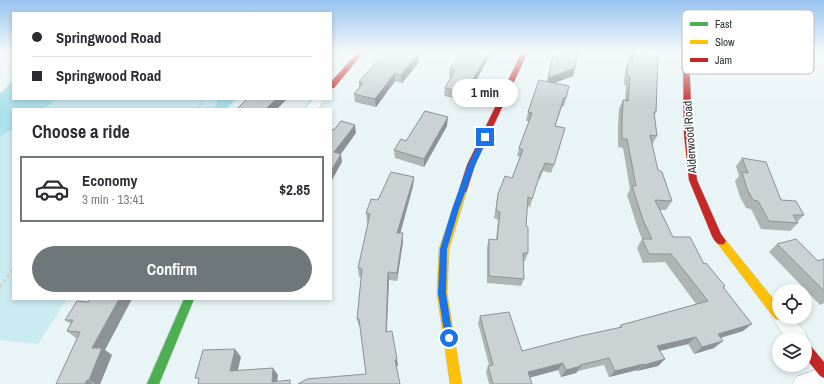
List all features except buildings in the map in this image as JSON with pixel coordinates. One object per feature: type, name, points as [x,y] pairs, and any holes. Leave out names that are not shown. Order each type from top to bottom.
[{"type":"street","points":[[332,85],[345,70]]},
{"type":"street","points":[[456,384],[442,293],[444,249],[456,209],[472,165],[517,70]]},
{"type":"street","name":"Alderwood Road","points":[[687,74],[688,134],[693,180],[717,236],[772,306]]},
{"type":"street","points":[[312,108],[319,100]]},
{"type":"street","points":[[153,384],[189,300]]},
{"type":"street","name":"Alderwood Road","points":[[786,324],[793,332]]},
{"type":"street","points":[[812,357],[824,372]]},
{"type":"street","points":[[803,384],[824,377]]},
{"type":"path","points":[[0,287],[12,270]]},
{"type":"shaded area","points":[[12,81],[12,100],[56,100],[44,108],[12,108],[12,129],[0,137],[0,94]]},
{"type":"shaded area","points":[[56,100],[218,100],[214,108],[44,108]]},
{"type":"shaded area","points":[[218,100],[236,100],[227,108],[214,108]]},
{"type":"shaded area","points":[[12,129],[12,300],[66,300],[38,344],[0,340],[0,137]]},
{"type":"traffic: fast","points":[[153,384],[189,300]]},
{"type":"traffic: slow","points":[[456,384],[442,293],[444,249],[463,190]]},
{"type":"traffic: slow","points":[[721,241],[772,306]]},
{"type":"traffic: jam","points":[[332,85],[345,70]]},
{"type":"traffic: jam","points":[[463,190],[471,165],[516,70]]},
{"type":"traffic: jam","points":[[687,74],[688,134],[693,180],[717,236],[721,241]]},
{"type":"traffic: jam","points":[[812,357],[824,372]]},
{"type":"route","points":[[449,338],[442,293],[444,249],[456,209],[472,165],[485,137]]}]
